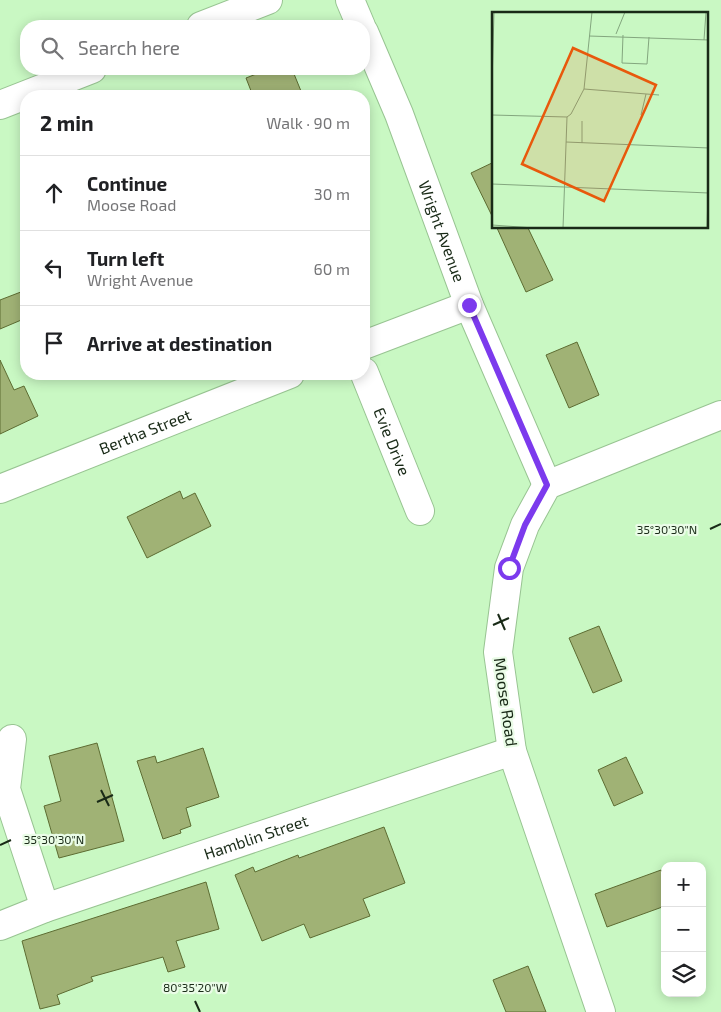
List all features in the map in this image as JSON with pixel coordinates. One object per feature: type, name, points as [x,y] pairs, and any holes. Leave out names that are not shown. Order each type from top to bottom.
[{"type":"street","points":[[216,20],[268,0]]},
{"type":"street","points":[[350,0],[358,20]]},
{"type":"street","name":"Wright Avenue","points":[[370,46],[399,114],[469,305],[547,485]]},
{"type":"street","points":[[38,90],[77,75]]},
{"type":"street","points":[[0,105],[20,97]]},
{"type":"street","points":[[370,343],[469,305]]},
{"type":"street","name":"Bertha Street","points":[[0,489],[275,380]]},
{"type":"street","name":"Evie Drive","points":[[367,380],[420,511]]},
{"type":"street","points":[[547,485],[721,415]]},
{"type":"street","name":"Moose Road","points":[[547,485],[525,525],[509,568],[498,652],[512,751],[601,1012]]},
{"type":"street","points":[[12,739],[6,789],[45,908]]},
{"type":"street","name":"Hamblin Street","points":[[0,926],[45,908],[512,751]]},
{"type":"building","points":[[254,75],[294,75],[301,90],[251,90],[246,78]]},
{"type":"building","points":[[492,163],[492,216],[471,173]]},
{"type":"building","points":[[497,229],[528,229],[553,280],[526,292]]},
{"type":"building","points":[[20,292],[20,321],[0,329],[0,300]]},
{"type":"building","points":[[577,342],[599,395],[569,408],[546,355]]},
{"type":"building","points":[[0,360],[14,390],[24,386],[38,416],[0,434]]},
{"type":"building","points":[[180,491],[183,499],[195,493],[211,526],[147,558],[127,517]]},
{"type":"building","points":[[599,626],[622,681],[593,693],[569,638]]},
{"type":"building","points":[[97,743],[124,841],[59,858],[44,806],[61,801],[49,756]]},
{"type":"building","points":[[203,748],[219,797],[186,808],[191,826],[180,830],[181,833],[163,839],[137,761],[155,756],[157,763]]},
{"type":"building","points":[[626,757],[643,793],[614,806],[598,770]]},
{"type":"building","points":[[384,827],[405,883],[363,899],[370,916],[310,938],[304,924],[262,941],[235,875],[253,867],[255,872],[298,855],[299,858]]},
{"type":"building","points":[[661,870],[661,907],[607,927],[595,894]]},
{"type":"building","points":[[206,882],[219,929],[176,941],[185,967],[168,972],[163,957],[91,977],[93,981],[57,995],[60,1004],[40,1009],[22,941]]},
{"type":"building","points":[[528,966],[546,1012],[506,1012],[493,980]]},
{"type":"route","points":[[469,305],[547,485],[525,525],[509,568]]}]
